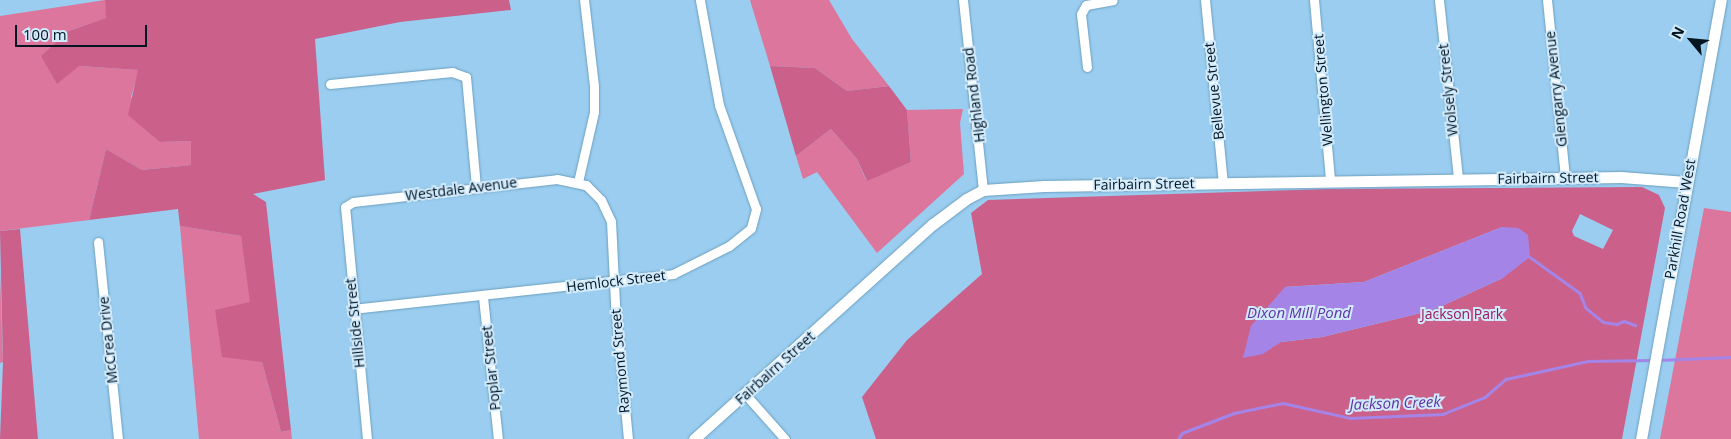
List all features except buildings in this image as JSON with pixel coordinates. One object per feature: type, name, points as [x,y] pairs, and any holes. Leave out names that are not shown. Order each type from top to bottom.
[{"type":"main road","name":"Parkhill Road West","points":[[1641,439],[1686,182],[1721,0]]},
{"type":"main road","name":"Fairbairn Street","points":[[694,439],[933,224],[966,199],[983,190],[1044,186],[1330,180],[1621,177],[1686,182]]},
{"type":"street","points":[[578,182],[594,112],[594,86],[584,0]]},
{"type":"street","name":"Hemlock Street","points":[[352,309],[483,297],[672,274],[708,258],[751,228],[756,209],[719,105],[700,0]]},
{"type":"street","name":"Highland Road","points":[[963,0],[983,190]]},
{"type":"street","points":[[1087,67],[1081,14],[1086,5],[1113,0]]},
{"type":"street","name":"Bellevue Street","points":[[1204,0],[1223,183]]},
{"type":"street","name":"Wellington Street","points":[[1314,0],[1330,180]]},
{"type":"street","name":"Wolsely Street","points":[[1439,0],[1458,179]]},
{"type":"street","name":"Glengarry Avenue","points":[[1548,0],[1565,178]]},
{"type":"street","points":[[330,84],[452,72],[466,76],[476,186]]},
{"type":"street","name":"Westdale Avenue","points":[[345,207],[353,202],[476,186],[556,179],[578,182]]},
{"type":"street","name":"Raymond Street","points":[[578,182],[586,185],[601,200],[612,221],[616,282],[614,304],[628,439]]},
{"type":"street","name":"Hillside Street","points":[[345,207],[352,309],[367,439]]},
{"type":"street","name":"McCrea Drive","points":[[98,242],[118,439]]},
{"type":"street","name":"Poplar Street","points":[[483,297],[498,439]]},
{"type":"street","points":[[745,394],[785,439]]},
{"type":"shaded area","points":[[105,0],[107,18],[69,31],[79,66],[139,70],[131,97],[160,142],[192,141],[191,165],[142,170],[106,149],[89,220],[0,231],[0,16]]},
{"type":"shaded area","points":[[750,0],[829,0],[852,39],[889,86],[847,91],[815,68],[770,66]]},
{"type":"shaded area","points":[[963,109],[960,123],[964,174],[877,253],[817,172],[803,179],[796,156],[831,129],[857,159],[866,180],[911,162],[907,110]]},
{"type":"shaded area","points":[[1704,208],[1731,212],[1731,439],[1660,439]]},
{"type":"shaded area","points":[[180,226],[241,236],[262,362],[281,432],[291,430],[292,439],[199,439]]},
{"type":"shaded area","points":[[0,272],[3,362],[0,363]]},
{"type":"green space","points":[[105,0],[509,0],[511,10],[400,22],[315,39],[325,180],[253,194],[266,202],[291,430],[281,432],[262,362],[222,357],[215,310],[250,302],[241,236],[180,226],[178,209],[89,220],[106,149],[142,170],[191,165],[191,141],[160,142],[128,115],[138,70],[79,66],[57,84],[41,56],[69,31],[106,18]]},
{"type":"green space","points":[[770,66],[815,68],[847,91],[889,86],[907,110],[911,162],[867,181],[857,159],[831,129],[796,156]]},
{"type":"green space","name":"Jackson Park","points":[[1642,187],[1659,195],[1665,208],[1622,439],[876,439],[862,397],[907,340],[982,274],[971,213],[988,200],[1327,189]],"holes":[[[1580,214],[1613,230],[1603,249],[1574,236],[1572,231]],[[1502,227],[1503,278],[1433,310],[1322,337],[1281,342],[1285,287],[1364,282]]]},
{"type":"green space","points":[[20,229],[38,439],[0,439],[3,362],[0,231]]},
{"type":"water","name":"Dixon Mill Pond","points":[[1502,227],[1518,228],[1528,235],[1530,257],[1503,278],[1433,310],[1322,337],[1281,342],[1263,354],[1243,358],[1251,326],[1285,287],[1364,282]]},
{"type":"waterway","points":[[1530,257],[1580,293],[1586,308],[1603,322],[1617,324],[1624,321],[1635,325]]},
{"type":"waterway","name":"Jackson Creek","points":[[1658,360],[1731,357]]},
{"type":"waterway","name":"Jackson Creek","points":[[1178,439],[1182,433],[1234,413],[1283,403],[1350,418],[1443,414],[1485,397],[1506,379],[1588,361],[1653,360]]}]
